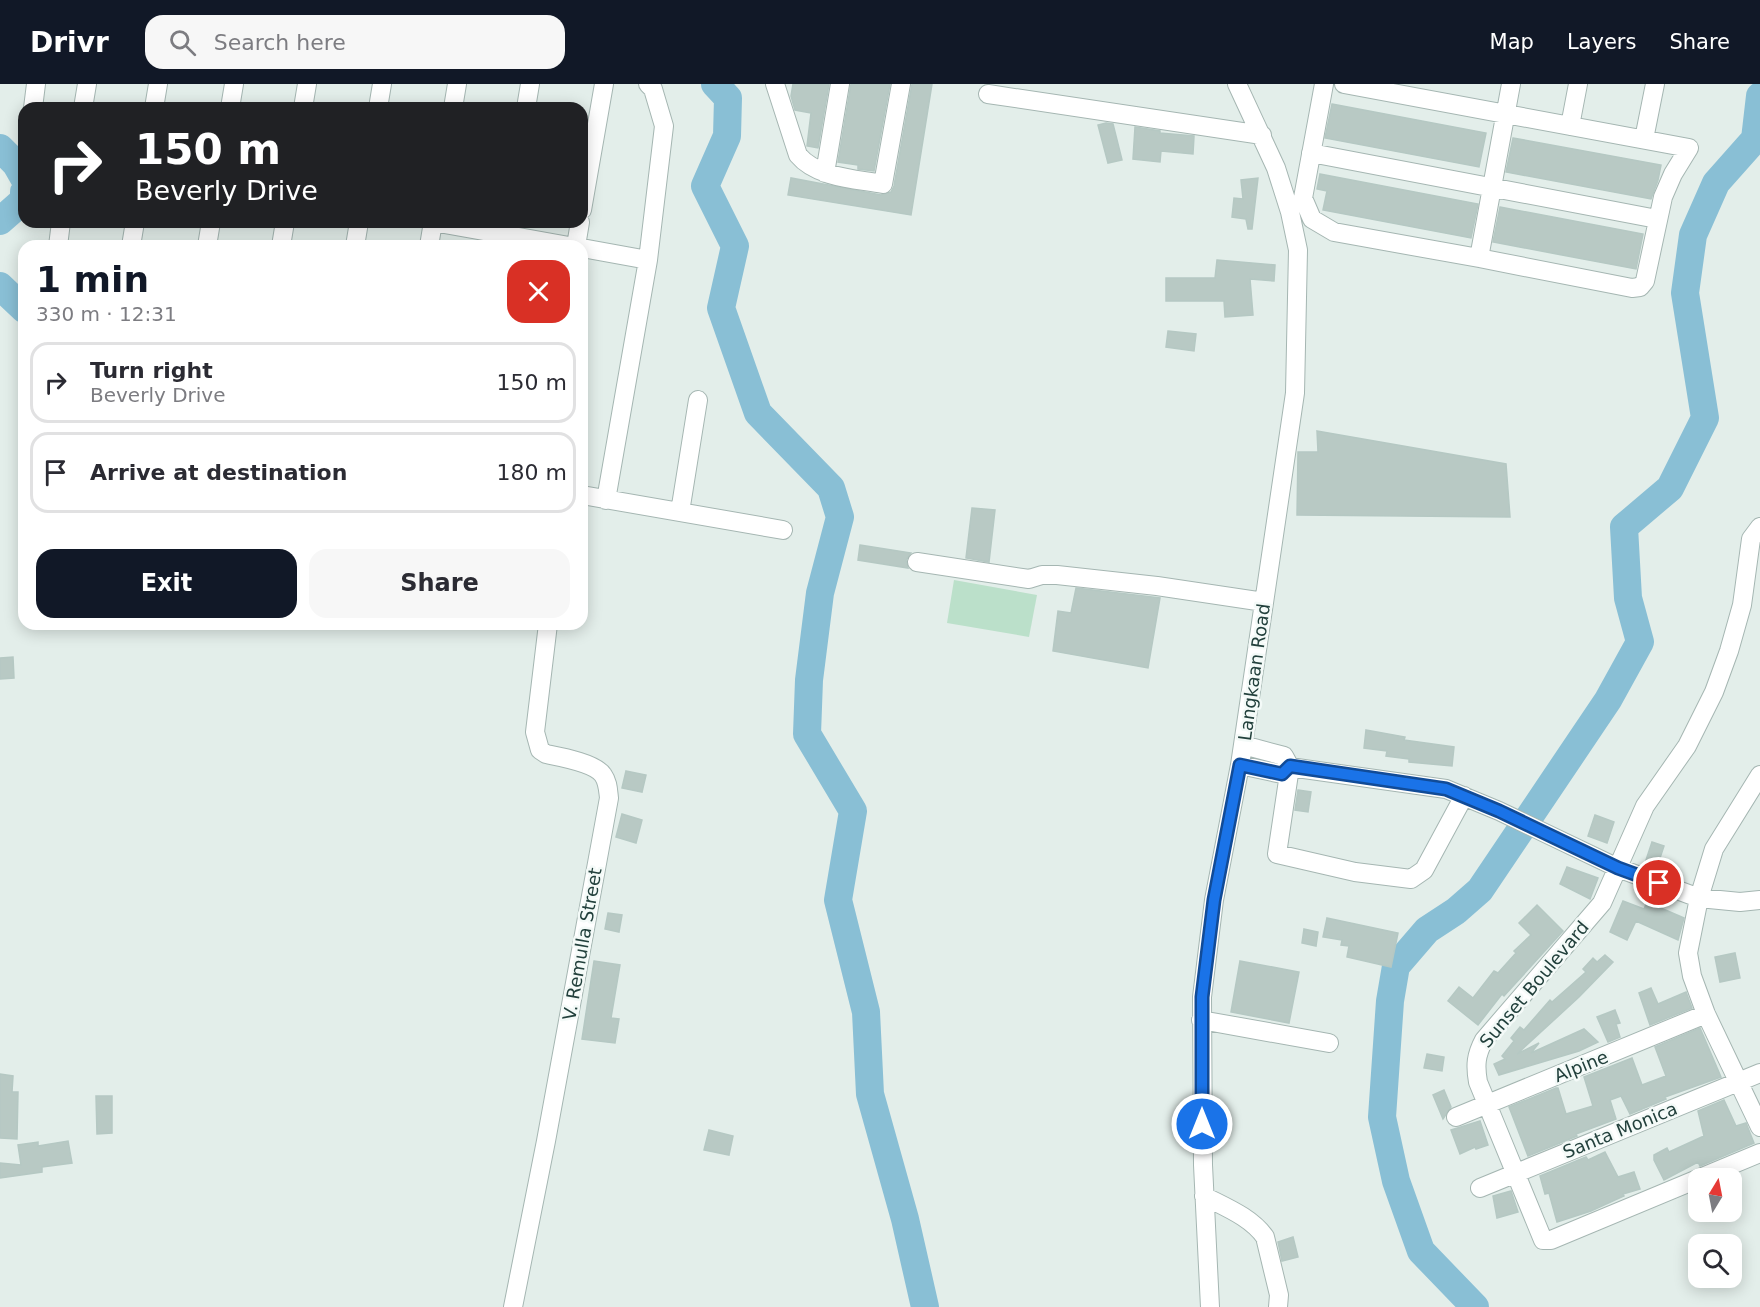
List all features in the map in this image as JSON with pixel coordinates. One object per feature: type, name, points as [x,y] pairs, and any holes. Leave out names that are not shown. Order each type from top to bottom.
[{"type":"street","points":[[34,102],[36,84]]},
{"type":"street","points":[[84,102],[87,84]]},
{"type":"street","points":[[155,102],[158,84]]},
{"type":"street","points":[[231,102],[234,84]]},
{"type":"street","points":[[304,102],[307,84]]},
{"type":"street","points":[[379,102],[382,84]]},
{"type":"street","points":[[454,102],[457,84]]},
{"type":"street","points":[[527,102],[530,84]]},
{"type":"street","points":[[588,176],[604,84]]},
{"type":"street","points":[[606,500],[648,260],[664,126],[653,89],[648,84]]},
{"type":"street","points":[[825,172],[840,84]]},
{"type":"street","points":[[780,89],[798,156],[805,164],[825,172],[883,184],[901,84]]},
{"type":"street","name":"Langkaan Road","points":[[1210,1307],[1204,1196],[1202,997],[1214,900],[1240,765],[1295,393],[1298,250],[1290,212],[1262,135],[1237,84]]},
{"type":"street","points":[[1324,84],[1303,198],[1312,219],[1335,232],[1632,288],[1640,287],[1645,281],[1663,197],[1673,174],[1689,148],[1505,114],[1430,92],[1344,84]]},
{"type":"street","points":[[1479,258],[1511,84]]},
{"type":"street","points":[[1570,126],[1578,84]]},
{"type":"street","points":[[1644,140],[1655,84]]},
{"type":"street","points":[[988,94],[1262,135]]},
{"type":"street","points":[[1311,153],[1657,219]]},
{"type":"street","points":[[468,228],[536,240]]},
{"type":"street","points":[[588,249],[648,260]]},
{"type":"street","points":[[680,512],[698,400]]},
{"type":"street","points":[[588,496],[783,530]]},
{"type":"street","name":"Sunset Boulevard","points":[[1760,527],[1751,539],[1742,605],[1729,651],[1714,692],[1687,746],[1646,806],[1602,903],[1484,1040],[1477,1054],[1476,1069],[1478,1082],[1543,1240],[1551,1240],[1760,1153]]},
{"type":"street","points":[[917,562],[1029,579],[1042,575],[1058,575],[1157,586],[1264,602]]},
{"type":"street","name":"V. Remulla Street","points":[[513,1307],[609,798],[603,774],[594,767],[546,754],[540,750],[535,732],[548,630]]},
{"type":"street","points":[[1243,746],[1284,756],[1290,766],[1277,854],[1355,872],[1411,879],[1424,870],[1464,796]]},
{"type":"street","points":[[1240,765],[1282,774],[1290,766]]},
{"type":"street","points":[[1290,766],[1446,789],[1499,811],[1618,868],[1699,898],[1740,902],[1760,900]]},
{"type":"street","points":[[1758,782],[1714,849],[1699,898],[1688,952],[1692,976],[1706,1014],[1760,1127]]},
{"type":"street","name":"Alpine","points":[[1456,1117],[1706,1014]]},
{"type":"street","points":[[1201,1020],[1329,1043]]},
{"type":"street","name":"Santa Monica","points":[[1480,1188],[1760,1073]]},
{"type":"street","points":[[1204,1196],[1259,1228],[1264,1237],[1279,1295],[1278,1307]]},
{"type":"green space","points":[[954,580],[1037,595],[1029,637],[947,623]]},
{"type":"building","points":[[793,84],[829,84],[818,148],[807,146],[811,113],[795,110],[791,96]]},
{"type":"building","points":[[851,84],[890,84],[874,171],[858,169],[858,165],[838,162]]},
{"type":"building","points":[[912,84],[932,84],[911,215],[788,195],[791,178],[881,195],[891,192]]},
{"type":"building","points":[[1332,104],[1486,133],[1479,167],[1325,138]]},
{"type":"building","points":[[1113,124],[1122,160],[1108,163],[1098,125]]},
{"type":"building","points":[[1135,127],[1160,131],[1160,133],[1194,136],[1193,154],[1161,151],[1160,162],[1133,159]]},
{"type":"building","points":[[1513,138],[1661,165],[1658,180],[1651,199],[1506,172]]},
{"type":"building","points":[[1320,174],[1478,204],[1471,238],[1323,210],[1327,191],[1317,189]]},
{"type":"building","points":[[1258,178],[1252,229],[1248,229],[1246,219],[1232,217],[1234,198],[1243,199],[1241,180]]},
{"type":"building","points":[[1500,207],[1643,234],[1636,269],[1493,242]]},
{"type":"building","points":[[1217,260],[1275,265],[1274,281],[1250,279],[1253,315],[1225,317],[1224,301],[1166,301],[1166,278],[1215,278]]},
{"type":"building","points":[[1168,331],[1196,334],[1194,351],[1166,347]]},
{"type":"building","points":[[1317,431],[1506,464],[1510,517],[1297,515],[1298,452],[1318,452]]},
{"type":"building","points":[[972,508],[995,510],[989,562],[966,558]]},
{"type":"building","points":[[860,545],[911,553],[906,560],[908,568],[858,560]]},
{"type":"building","points":[[1076,588],[1160,598],[1148,668],[1053,651],[1058,611],[1071,613]]},
{"type":"building","points":[[13,657],[14,678],[0,679],[0,658]]},
{"type":"building","points":[[1366,730],[1405,737],[1404,740],[1454,747],[1452,766],[1409,762],[1409,759],[1386,756],[1387,751],[1364,748]]},
{"type":"building","points":[[626,771],[646,775],[642,792],[622,788]]},
{"type":"building","points":[[1298,790],[1311,792],[1308,812],[1295,810]]},
{"type":"building","points":[[622,814],[642,820],[636,843],[616,837]]},
{"type":"building","points":[[1595,815],[1614,822],[1607,843],[1588,836]]},
{"type":"building","points":[[1652,842],[1664,846],[1657,867],[1645,863]]},
{"type":"building","points":[[1567,867],[1598,878],[1590,899],[1560,884]]},
{"type":"building","points":[[1623,901],[1644,909],[1647,902],[1684,918],[1678,940],[1636,921],[1627,940],[1610,932]]},
{"type":"building","points":[[1537,905],[1563,931],[1504,996],[1502,994],[1478,1025],[1448,1001],[1459,987],[1473,998],[1494,971],[1498,973],[1516,953],[1514,951],[1531,935],[1519,923]]},
{"type":"building","points":[[608,913],[622,915],[619,932],[605,929]]},
{"type":"building","points":[[1327,918],[1398,933],[1391,967],[1347,957],[1349,946],[1341,945],[1342,940],[1323,937]]},
{"type":"building","points":[[1304,929],[1318,932],[1316,946],[1302,943]]},
{"type":"building","points":[[1735,953],[1740,978],[1720,982],[1715,957]]},
{"type":"building","points":[[1605,955],[1613,962],[1517,1054],[1539,1043],[1531,1053],[1584,1029],[1598,1042],[1579,1051],[1499,1075],[1494,1064],[1505,1059],[1502,1056],[1514,1041],[1511,1038],[1520,1027],[1524,1030],[1550,1000],[1552,1002],[1586,972],[1583,969],[1593,958],[1597,962]]},
{"type":"building","points":[[594,961],[620,965],[611,1018],[619,1019],[615,1043],[582,1039]]},
{"type":"building","points":[[1240,961],[1299,972],[1289,1023],[1231,1012]]},
{"type":"building","points":[[1651,988],[1658,1004],[1686,992],[1692,1008],[1650,1025],[1639,993]]},
{"type":"building","points":[[1615,1010],[1620,1023],[1616,1024],[1620,1037],[1608,1042],[1597,1017]]},
{"type":"building","points":[[1700,1028],[1721,1077],[1665,1097],[1666,1099],[1630,1114],[1621,1096],[1610,1100],[1616,1119],[1528,1156],[1509,1107],[1556,1088],[1558,1088],[1566,1114],[1593,1106],[1584,1077],[1632,1058],[1642,1085],[1666,1076],[1655,1047]]},
{"type":"building","points":[[1427,1054],[1444,1057],[1442,1071],[1424,1068]]},
{"type":"building","points":[[0,1074],[13,1076],[12,1092],[18,1092],[17,1139],[0,1138]]},
{"type":"building","points":[[1444,1090],[1451,1107],[1443,1119],[1433,1095]]},
{"type":"building","points":[[96,1096],[112,1096],[112,1133],[97,1134]]},
{"type":"building","points":[[1724,1100],[1736,1126],[1746,1123],[1754,1143],[1700,1166],[1698,1162],[1664,1180],[1654,1160],[1654,1155],[1667,1148],[1669,1152],[1704,1136],[1698,1111]]},
{"type":"building","points":[[1480,1121],[1488,1145],[1476,1149],[1475,1147],[1460,1154],[1451,1130]]},
{"type":"building","points":[[709,1130],[733,1136],[729,1155],[704,1150]]},
{"type":"building","points":[[68,1141],[72,1163],[42,1167],[42,1172],[0,1178],[0,1163],[21,1165],[18,1145],[38,1142],[38,1146]]},
{"type":"building","points":[[1605,1152],[1618,1177],[1634,1172],[1640,1189],[1623,1194],[1624,1196],[1591,1211],[1557,1222],[1549,1193],[1545,1194],[1540,1176],[1586,1157],[1588,1160]]},
{"type":"building","points":[[1511,1191],[1518,1212],[1497,1218],[1493,1196]]},
{"type":"building","points":[[1293,1237],[1298,1257],[1282,1261],[1278,1242]]},
{"type":"waterway","points":[[715,84],[728,98],[727,136],[705,186],[735,246],[721,308],[758,413],[831,488],[840,517],[820,593],[809,680],[807,734],[853,811],[838,900],[866,1012],[870,1094],[905,1219],[925,1307]]},
{"type":"waterway","points":[[1475,1307],[1421,1251],[1396,1181],[1382,1117],[1390,1001],[1396,966],[1427,930],[1456,911],[1480,890],[1608,700],[1640,642],[1628,598],[1624,527],[1670,488],[1705,418],[1685,293],[1693,235],[1716,183],[1755,139],[1760,96]]},
{"type":"waterway","points":[[0,148],[18,168]]},
{"type":"waterway","points":[[0,221],[18,205]]},
{"type":"waterway","points":[[0,286],[18,303]]},
{"type":"route","points":[[1202,1124],[1202,997],[1214,900],[1240,765],[1282,774],[1290,766],[1446,789],[1499,811],[1618,868],[1659,883]]}]
